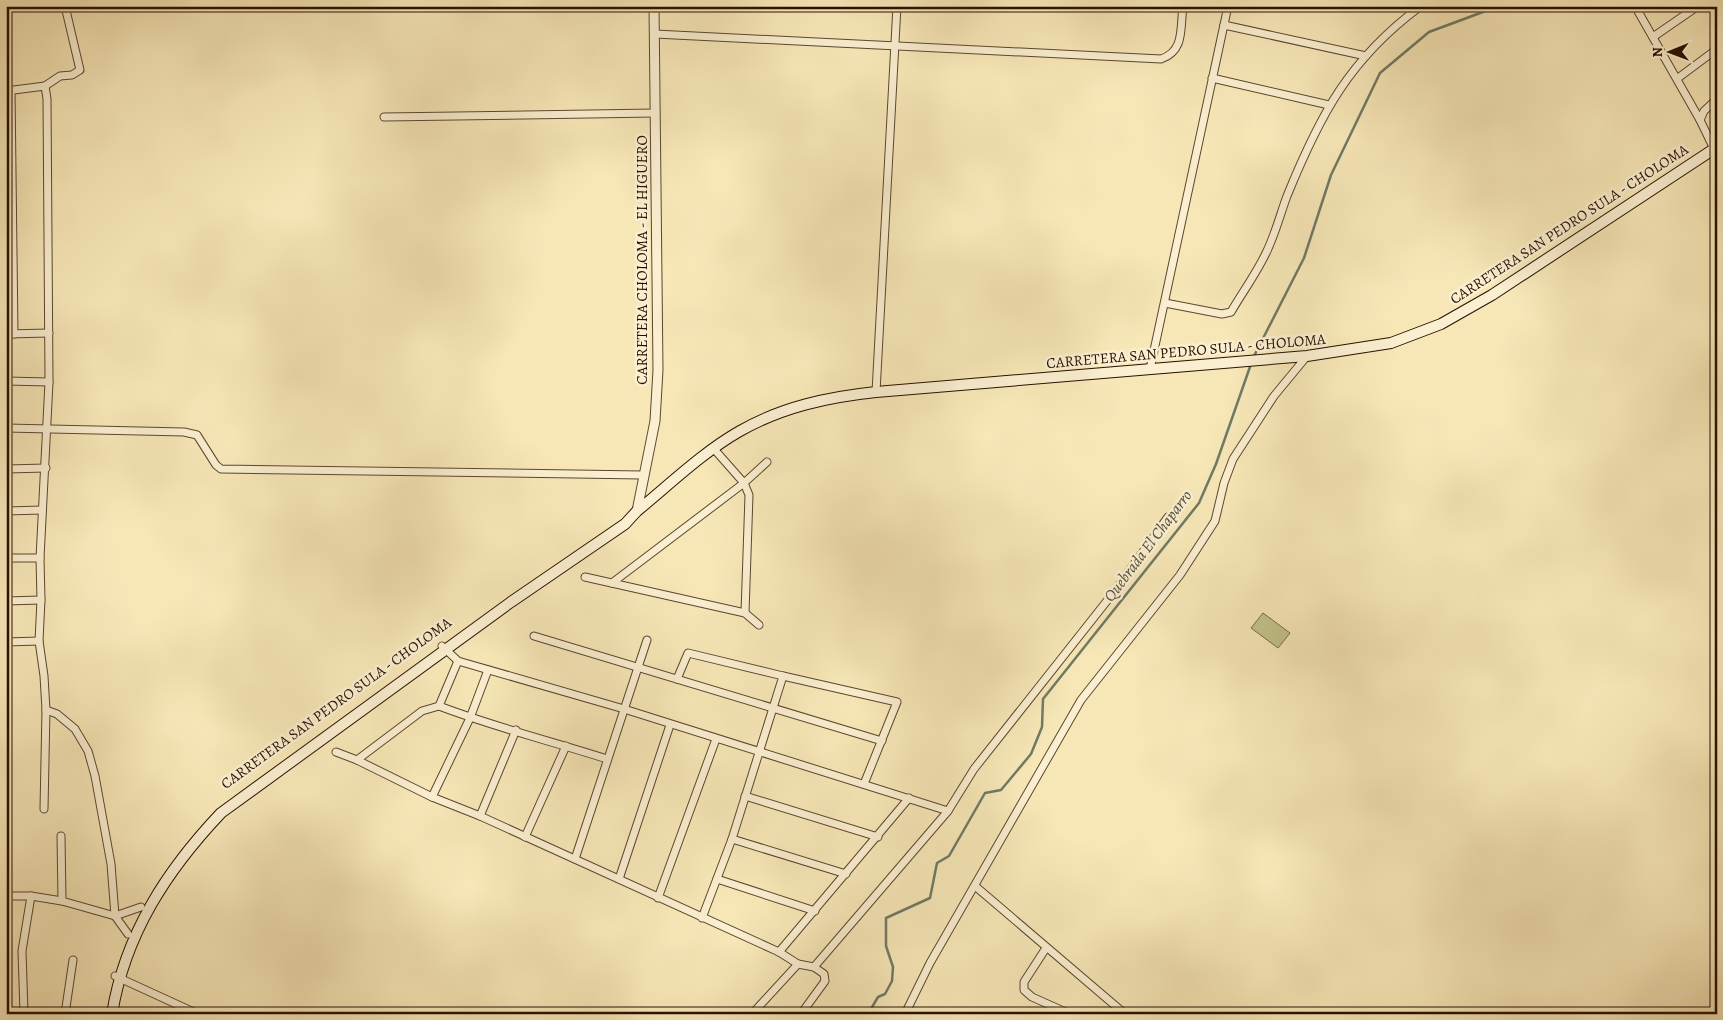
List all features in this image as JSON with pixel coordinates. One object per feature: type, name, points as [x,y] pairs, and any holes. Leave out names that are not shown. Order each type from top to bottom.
[{"type":"main road","name":"CARRETERA SAN PEDRO SULA - CHOLOMA","points":[[117,977],[133,937],[150,905],[190,847],[221,812],[622,517],[637,511],[714,449],[740,431],[783,412],[824,398],[1307,356],[1391,343],[1441,324],[1492,295],[1715,148]]},
{"type":"main road","name":"CARRETERA SAN PEDRO SULA - CHOLOMA","points":[[117,977],[128,934],[141,907],[164,871],[214,810],[444,648]]},
{"type":"main road","points":[[107,1014],[117,977]]},
{"type":"main road","points":[[112,1014],[117,977]]},
{"type":"street","points":[[49,333],[10,334],[8,90],[45,86],[60,76],[72,75],[80,70],[65,6]]},
{"type":"street","name":"CARRETERA CHOLOMA - EL HIGUERO","points":[[637,511],[642,475],[655,421],[658,370],[654,6]]},
{"type":"street","points":[[876,392],[897,6]]},
{"type":"street","points":[[655,34],[1162,59],[1172,56],[1178,48],[1183,6]]},
{"type":"street","points":[[1150,369],[1228,6]]},
{"type":"street","points":[[1411,6],[1420,7]]},
{"type":"street","points":[[1635,6],[1678,78],[1715,148]]},
{"type":"street","points":[[1653,37],[1698,6]]},
{"type":"street","points":[[1165,302],[1222,314],[1231,312],[1267,252],[1310,143],[1329,105],[1346,80],[1383,36],[1420,7]]},
{"type":"street","points":[[1224,25],[1366,56]]},
{"type":"street","points":[[1678,78],[1717,49]]},
{"type":"street","points":[[1212,78],[1329,105]]},
{"type":"street","points":[[44,809],[46,710],[39,641],[41,600],[40,558],[49,382],[45,86]]},
{"type":"street","points":[[1700,120],[1704,111],[1717,100]]},
{"type":"street","points":[[384,117],[655,113]]},
{"type":"street","points":[[905,1014],[930,963],[1082,700],[1180,574],[1215,521],[1224,483],[1233,459],[1274,396],[1307,356]]},
{"type":"street","points":[[6,381],[49,382]]},
{"type":"street","points":[[6,428],[184,432],[197,435],[216,465],[221,469],[642,475]]},
{"type":"street","points":[[714,449],[744,483],[749,495],[745,613]]},
{"type":"street","points":[[612,583],[744,483],[767,462]]},
{"type":"street","points":[[6,469],[46,468]]},
{"type":"street","points":[[6,511],[42,510]]},
{"type":"street","points":[[814,967],[948,811],[974,769],[1114,592],[1168,517]]},
{"type":"street","points":[[6,558],[40,558]]},
{"type":"street","points":[[585,577],[745,613],[759,625]]},
{"type":"street","points":[[6,601],[41,600]]},
{"type":"street","points":[[534,636],[882,741]]},
{"type":"street","points":[[575,860],[647,640]]},
{"type":"street","points":[[6,642],[39,641]]},
{"type":"street","points":[[444,648],[458,661],[624,709],[948,811]]},
{"type":"street","points":[[677,679],[688,653],[897,702],[864,784]]},
{"type":"street","points":[[438,706],[458,661]]},
{"type":"street","points":[[432,797],[470,718],[488,670]]},
{"type":"street","points":[[702,918],[732,839],[782,676]]},
{"type":"street","points":[[357,760],[422,711],[438,706],[470,718],[516,730],[607,759]]},
{"type":"street","points":[[46,710],[57,714],[75,729],[88,751],[95,776],[110,864],[115,916],[128,934]]},
{"type":"street","points":[[619,879],[670,725]]},
{"type":"street","points":[[480,816],[516,730]]},
{"type":"street","points":[[658,898],[716,739]]},
{"type":"street","points":[[525,837],[566,746]]},
{"type":"street","points":[[336,752],[357,760],[432,797],[480,816],[619,879],[778,952],[798,964],[814,967],[824,974],[825,981],[801,1014]]},
{"type":"street","points":[[745,796],[878,836]]},
{"type":"street","points":[[778,952],[815,911],[909,798]]},
{"type":"street","points":[[61,836],[62,901]]},
{"type":"street","points":[[732,839],[846,874]]},
{"type":"street","points":[[717,879],[815,911]]},
{"type":"street","points":[[975,886],[1125,1014]]},
{"type":"street","points":[[6,896],[31,896],[62,901],[115,916],[141,907]]},
{"type":"street","points":[[29,1014],[24,1013],[22,951],[31,896]]},
{"type":"street","points":[[1046,948],[1024,982],[1024,990],[1032,997],[1070,1014]]},
{"type":"street","points":[[65,1014],[74,960]]},
{"type":"street","points":[[752,1014],[798,964]]},
{"type":"street","points":[[117,977],[198,1014]]},
{"type":"shaded area","points":[[1263,613],[1290,633],[1278,648],[1251,628]]},
{"type":"waterway","name":"Quebrada El Chaparro","points":[[1253,358],[1304,258],[1331,175],[1380,73],[1429,32],[1499,6]]},
{"type":"waterway","name":"Quebrada El Chaparro","points":[[868,1014],[878,997],[885,994],[892,981],[893,967],[886,946],[886,918],[930,898],[937,863],[949,856],[985,793],[1001,790],[1031,754],[1042,727],[1043,699],[1199,503],[1216,464],[1251,364]]}]
